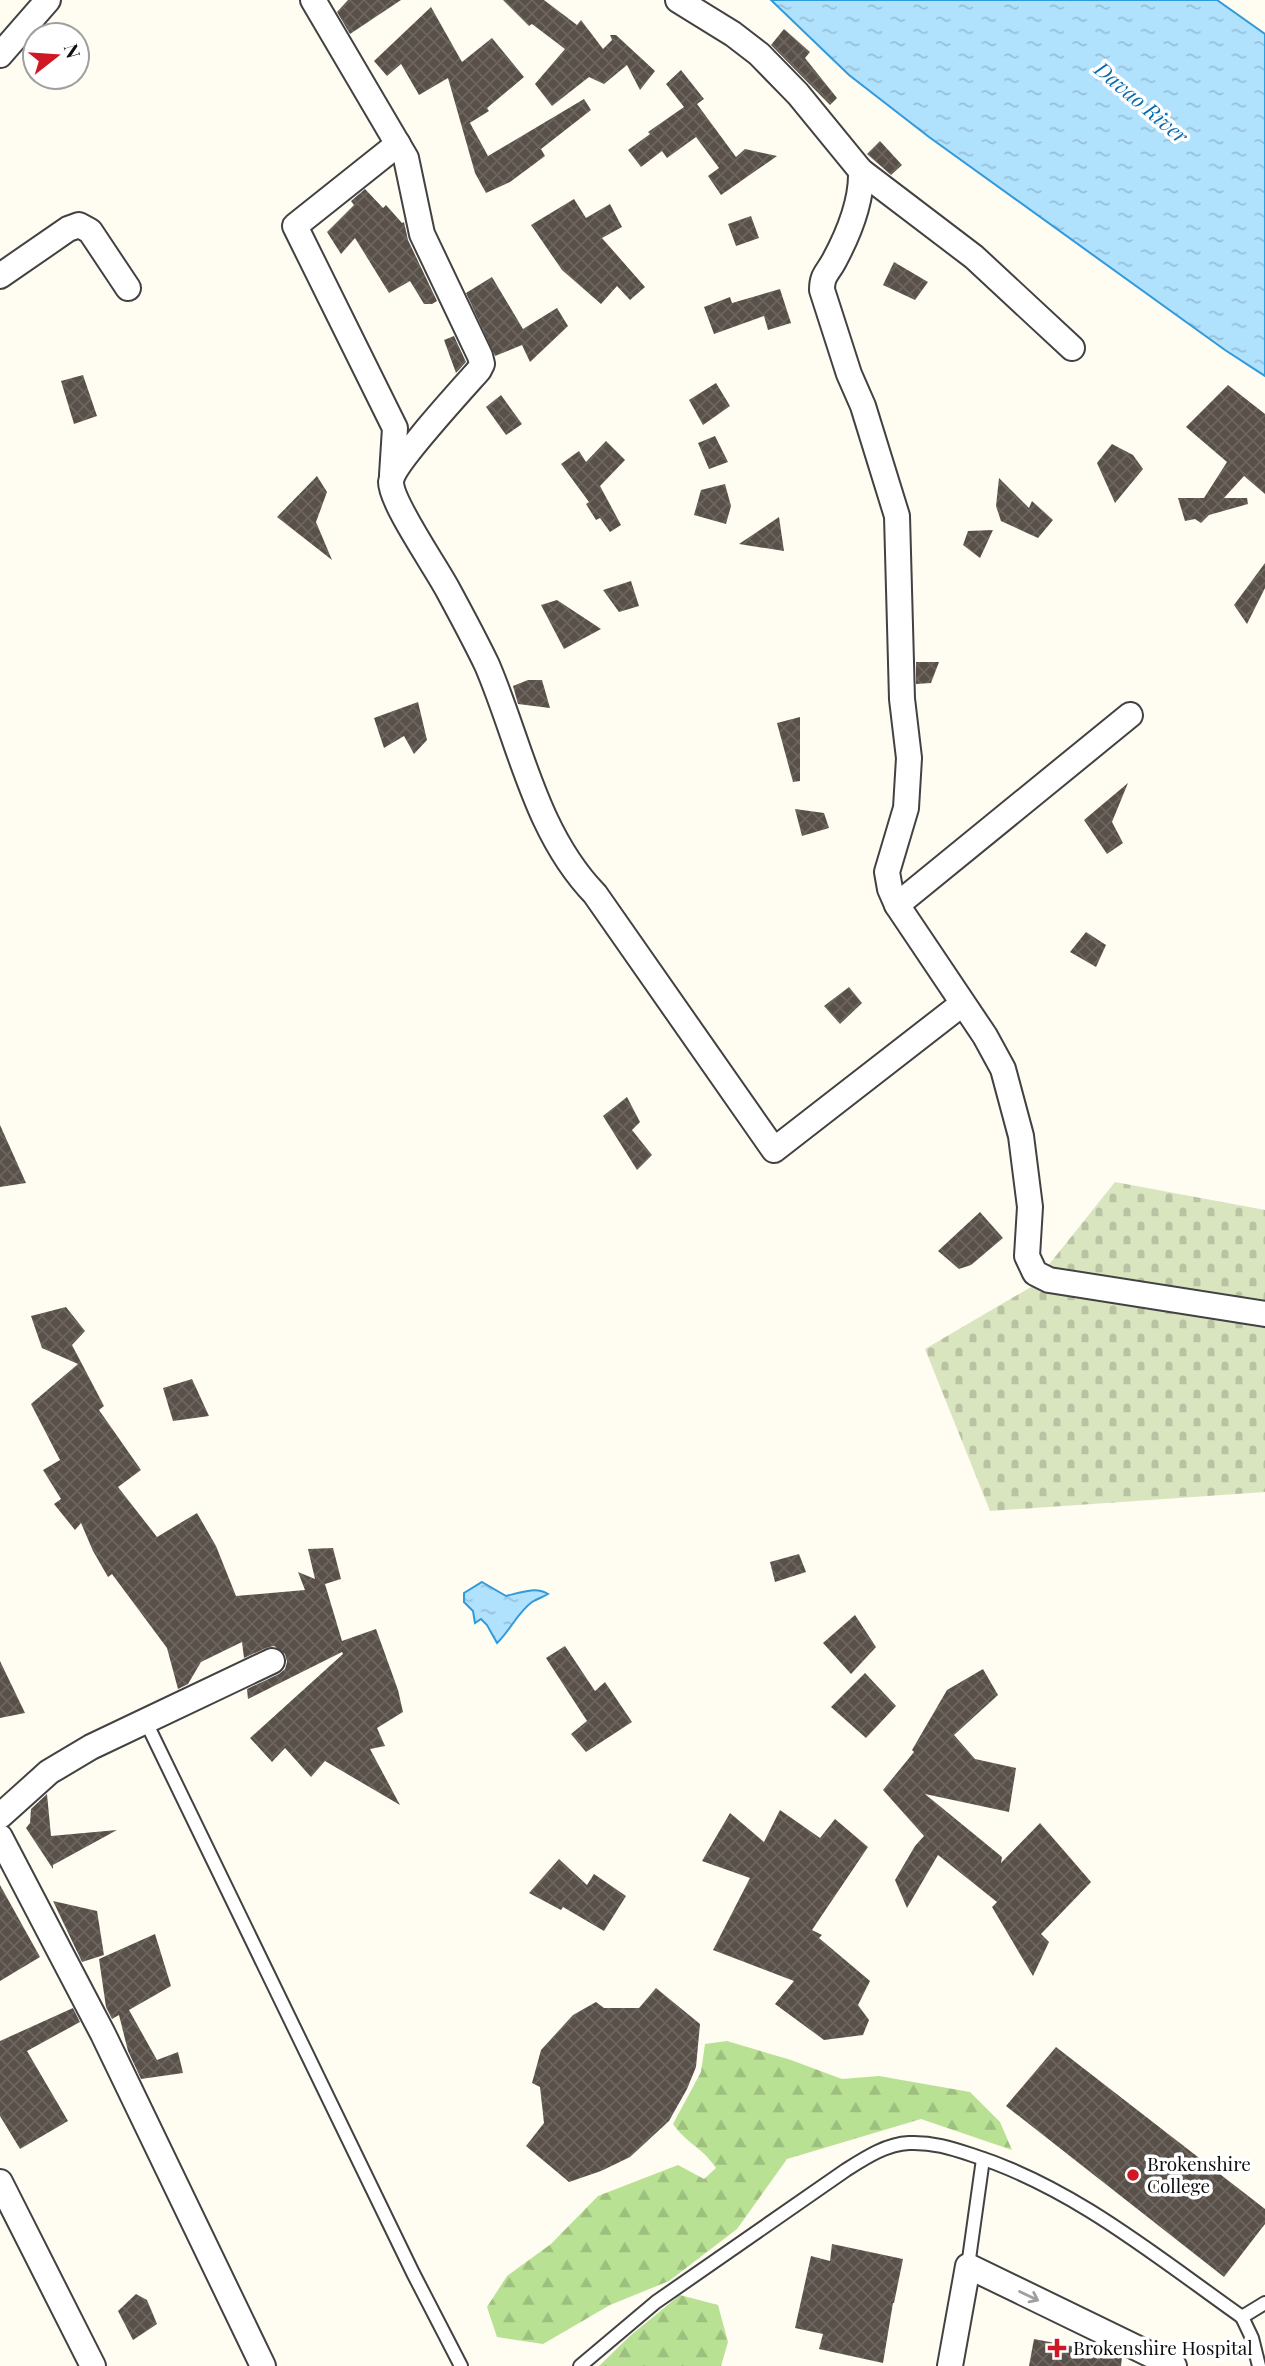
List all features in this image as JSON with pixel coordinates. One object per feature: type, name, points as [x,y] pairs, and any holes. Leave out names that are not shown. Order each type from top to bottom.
[{"type":"street","points":[[0,55],[48,0]]},
{"type":"street","points":[[313,0],[406,158],[422,234],[482,364],[392,475]]},
{"type":"street","points":[[678,0],[733,34],[759,54],[799,94],[861,172],[974,257],[1072,348]]},
{"type":"street","points":[[398,144],[295,226],[395,428],[391,485],[399,504],[448,589],[487,666],[536,799],[571,867],[595,894],[774,1150],[962,1004]]},
{"type":"street","points":[[861,172],[856,205],[834,262],[822,279],[822,290],[849,374],[863,406],[897,516],[902,699],[909,758],[906,808],[887,872],[890,889],[897,905],[985,1036],[1003,1069],[1021,1136],[1030,1207],[1027,1256],[1035,1273],[1060,1282],[1265,1314]]},
{"type":"street","points":[[0,276],[68,229],[79,225],[90,231],[128,288]]},
{"type":"street","points":[[897,905],[1130,715]]},
{"type":"street","points":[[0,1816],[49,1772],[91,1747],[272,1661]]},
{"type":"street","points":[[0,1837],[103,2034],[263,2366]]},
{"type":"street","points":[[0,2182],[93,2366]]},
{"type":"street","points":[[950,2366],[968,2266],[1174,2366]]},
{"type":"lane","points":[[145,1720],[413,2273],[461,2366]]},
{"type":"lane","points":[[580,2366],[656,2302],[846,2170],[876,2152],[906,2143],[936,2144],[1035,2179],[1109,2223],[1242,2317],[1252,2338],[1259,2366]]},
{"type":"lane","points":[[968,2266],[983,2159]]},
{"type":"lane","points":[[1242,2317],[1265,2302]]},
{"type":"green space","points":[[1115,1182],[1265,1210],[1265,1492],[990,1511],[925,1349],[1031,1287]]},
{"type":"green space","points":[[727,2041],[842,2079],[879,2076],[970,2092],[1000,2122],[1012,2150],[921,2119],[787,2159],[737,2229],[669,2281],[610,2305],[543,2344],[497,2337],[487,2307],[507,2276],[551,2244],[598,2196],[678,2165],[704,2179],[716,2168],[673,2124],[701,2072],[705,2044]]},
{"type":"green space","points":[[680,2295],[718,2305],[728,2342],[721,2366],[599,2366],[631,2335]]},
{"type":"water","name":"Davao River","points":[[771,0],[1217,0],[1265,34],[1265,376],[929,137],[849,75]]},
{"type":"water","points":[[482,1582],[506,1596],[533,1590],[548,1594],[527,1606],[497,1643],[481,1619],[475,1623],[473,1611],[464,1602],[464,1593]]},
{"type":"building","points":[[348,0],[401,0],[350,34],[337,12]]},
{"type":"building","points":[[503,0],[544,0],[577,25],[581,20],[603,49],[612,40],[610,35],[616,35],[655,71],[640,90],[627,65],[604,84],[589,77],[552,106],[535,84],[565,49],[532,24],[529,26]]},
{"type":"building","points":[[431,7],[462,62],[492,38],[524,77],[487,108],[489,111],[468,124],[470,123],[488,156],[584,99],[591,110],[541,149],[545,156],[510,182],[486,193],[475,173],[448,78],[419,95],[401,64],[387,76],[374,61]]},
{"type":"building","points":[[784,29],[810,52],[805,58],[837,98],[830,105],[771,45]]},
{"type":"building","points":[[681,70],[704,99],[697,104],[736,157],[745,149],[777,156],[721,195],[708,176],[719,168],[696,137],[667,158],[662,151],[641,167],[628,150],[684,107],[666,84]]},
{"type":"building","points":[[880,141],[902,165],[891,175],[867,154]]},
{"type":"building","points":[[365,189],[383,208],[386,205],[402,223],[404,222],[408,240],[437,301],[424,304],[410,281],[389,293],[355,238],[341,254],[327,232],[354,205],[351,201]]},
{"type":"building","points":[[574,199],[586,218],[610,204],[622,227],[602,238],[645,287],[630,300],[617,286],[601,304],[562,270],[531,225]]},
{"type":"building","points":[[751,216],[759,238],[736,246],[728,224]]},
{"type":"building","points":[[894,262],[928,282],[915,300],[883,285]]},
{"type":"building","points":[[492,277],[523,329],[557,308],[568,326],[530,362],[522,345],[495,356],[466,293]]},
{"type":"building","points":[[780,289],[791,323],[768,330],[764,316],[714,334],[704,307],[730,297],[732,303]]},
{"type":"building","points":[[454,336],[466,362],[456,373],[444,340]]},
{"type":"building","points":[[83,375],[97,416],[74,424],[61,381]]},
{"type":"building","points":[[716,383],[730,406],[703,425],[689,400]]},
{"type":"building","points":[[1228,385],[1265,414],[1265,494],[1244,476],[1224,498],[1247,498],[1248,504],[1209,515],[1201,523],[1195,519],[1185,521],[1178,498],[1204,498],[1227,462],[1186,427]]},
{"type":"building","points":[[501,395],[522,424],[506,435],[486,407]]},
{"type":"building","points":[[715,436],[728,462],[709,469],[698,443]]},
{"type":"building","points":[[606,441],[625,460],[600,486],[621,525],[610,532],[600,518],[596,520],[586,504],[589,502],[561,464],[579,451],[586,462]]},
{"type":"building","points":[[1112,444],[1133,455],[1143,469],[1115,503],[1097,463]]},
{"type":"building","points":[[317,476],[327,492],[316,522],[332,560],[277,517]]},
{"type":"building","points":[[999,478],[1029,508],[1032,501],[1053,520],[1038,538],[1001,521],[996,506]]},
{"type":"building","points":[[725,484],[731,506],[726,524],[694,515],[701,490]]},
{"type":"building","points":[[779,517],[784,551],[739,544]]},
{"type":"building","points":[[993,530],[980,558],[963,545],[968,531]]},
{"type":"building","points":[[1265,563],[1265,588],[1247,624],[1234,605]]},
{"type":"building","points":[[631,581],[639,606],[619,612],[603,590]]},
{"type":"building","points":[[557,600],[601,629],[564,649],[541,605]]},
{"type":"building","points":[[916,662],[939,662],[931,683],[916,684]]},
{"type":"building","points":[[528,680],[542,680],[550,708],[518,704],[513,686]]},
{"type":"building","points":[[418,702],[427,740],[414,754],[404,736],[384,748],[374,718]]},
{"type":"building","points":[[800,717],[800,781],[793,782],[777,723]]},
{"type":"building","points":[[1128,783],[1112,822],[1123,843],[1107,854],[1084,820]]},
{"type":"building","points":[[795,809],[824,813],[829,828],[802,836]]},
{"type":"building","points":[[1086,932],[1106,945],[1096,967],[1070,952]]},
{"type":"building","points":[[849,987],[862,1003],[840,1024],[824,1006]]},
{"type":"building","points":[[627,1097],[640,1122],[632,1130],[652,1155],[637,1170],[603,1116]]},
{"type":"building","points":[[0,1125],[26,1183],[0,1187]]},
{"type":"building","points":[[980,1212],[1003,1238],[971,1265],[959,1269],[938,1251]]},
{"type":"building","points":[[66,1307],[85,1331],[72,1345],[104,1406],[99,1410],[141,1470],[118,1487],[157,1537],[197,1513],[216,1546],[236,1596],[305,1590],[298,1572],[315,1579],[308,1549],[333,1548],[341,1579],[325,1584],[342,1641],[376,1629],[398,1690],[403,1712],[377,1728],[385,1746],[370,1749],[400,1805],[325,1761],[311,1777],[285,1748],[272,1762],[250,1738],[343,1654],[342,1652],[248,1699],[247,1689],[279,1674],[285,1669],[287,1662],[285,1654],[274,1646],[244,1658],[242,1642],[201,1662],[188,1684],[178,1689],[167,1648],[112,1574],[108,1577],[81,1523],[75,1530],[54,1504],[61,1499],[43,1470],[60,1460],[31,1404],[78,1364],[42,1348],[31,1316]]},
{"type":"building","points":[[192,1379],[209,1416],[173,1421],[163,1388]]},
{"type":"building","points":[[799,1554],[806,1572],[775,1582],[770,1562]]},
{"type":"building","points":[[855,1615],[876,1647],[851,1674],[823,1643]]},
{"type":"building","points":[[565,1646],[595,1691],[605,1682],[632,1722],[586,1752],[571,1734],[587,1721],[546,1658]]},
{"type":"building","points":[[0,1661],[25,1713],[0,1718]]},
{"type":"building","points":[[983,1669],[998,1695],[954,1735],[975,1759],[1016,1768],[1009,1812],[925,1794],[1002,1857],[1001,1863],[1040,1823],[1091,1882],[1041,1934],[1049,1942],[1033,1976],[992,1907],[997,1902],[938,1855],[907,1908],[895,1880],[924,1836],[883,1790],[914,1752],[912,1750],[947,1690]]},
{"type":"building","points":[[865,1673],[896,1706],[866,1738],[831,1707]]},
{"type":"building","points":[[47,1794],[51,1836],[117,1830],[53,1865],[53,1869],[26,1828],[30,1823],[31,1809]]},
{"type":"building","points":[[780,1810],[820,1838],[835,1819],[868,1847],[812,1930],[822,1935],[819,1938],[870,1981],[858,2005],[869,2020],[863,2035],[824,2040],[775,2004],[794,1981],[713,1950],[750,1878],[702,1861],[730,1813],[764,1842]]},
{"type":"building","points":[[559,1859],[587,1885],[594,1874],[626,1896],[604,1931],[563,1907],[561,1910],[529,1893]]},
{"type":"building","points":[[0,1885],[40,1957],[0,1981]]},
{"type":"building","points":[[53,1901],[97,1911],[104,1955],[82,1962]]},
{"type":"building","points":[[155,1934],[171,1986],[129,2010],[157,2060],[178,2052],[183,2073],[141,2079],[128,2051],[119,2015],[112,2019],[106,2007],[99,1959]]},
{"type":"building","points":[[656,1988],[700,2024],[696,2067],[687,2089],[669,2121],[630,2157],[569,2182],[526,2146],[544,2123],[540,2087],[532,2083],[541,2050],[573,2015],[596,2002],[604,2008],[639,2008]]},
{"type":"building","points":[[73,2008],[80,2022],[27,2051],[68,2121],[20,2149],[0,2116],[0,2041]]},
{"type":"building","points":[[1056,2047],[1265,2209],[1265,2224],[1224,2277],[1006,2106]]},
{"type":"building","points":[[832,2244],[903,2259],[883,2363],[819,2349],[823,2334],[795,2328],[811,2256],[830,2261]]},
{"type":"building","points":[[136,2294],[147,2300],[157,2324],[133,2340],[118,2311]]},
{"type":"building","name":"Brokenshire Hospital","points":[[1034,2339],[1118,2355],[1122,2357],[1121,2366],[1029,2366]]},
{"type":"place","name":"Brokenshire College","points":[[1133,2175]]},
{"type":"place","name":"Brokenshire Hospital","points":[[1057,2348]]}]
